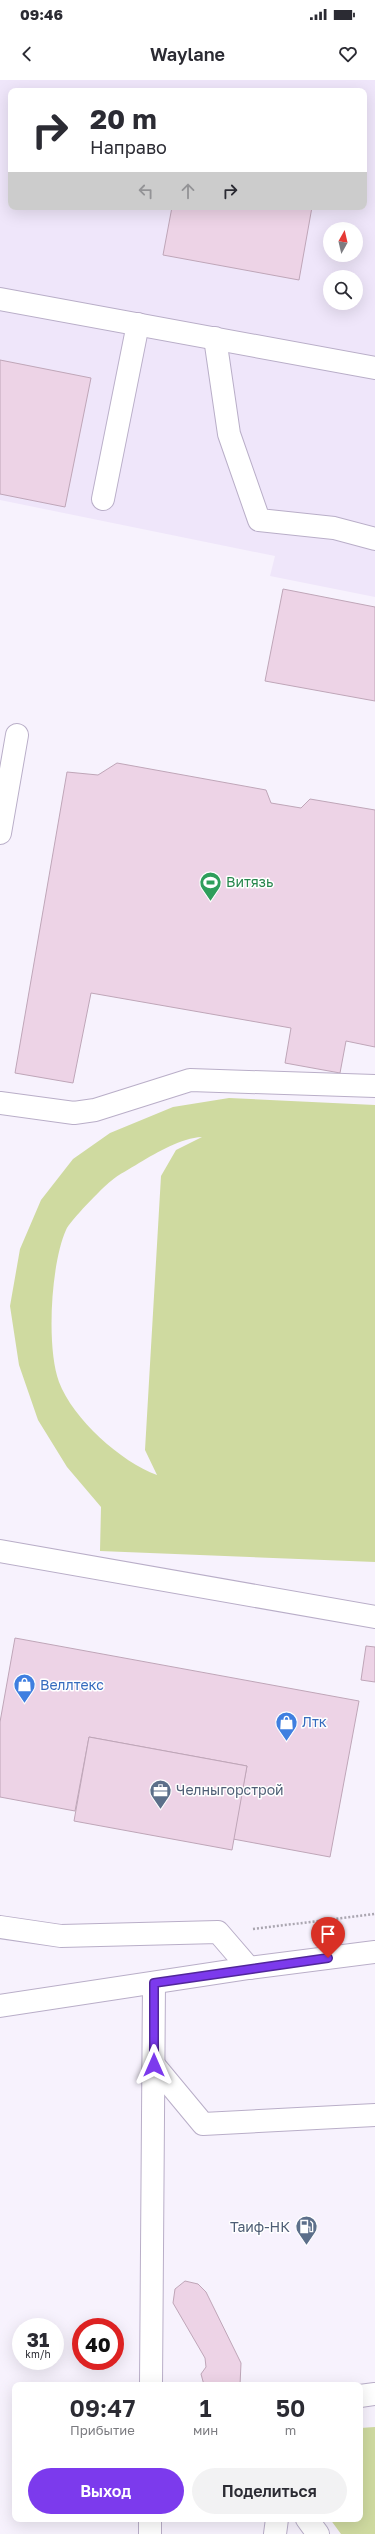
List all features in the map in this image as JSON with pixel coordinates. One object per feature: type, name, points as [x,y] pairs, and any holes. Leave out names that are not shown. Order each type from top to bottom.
[{"type":"street","points":[[0,299],[375,368]]},
{"type":"street","points":[[103,499],[138,324]]},
{"type":"street","points":[[215,338],[229,434],[259,520],[334,528],[375,539]]},
{"type":"street","points":[[0,833],[17,735]]},
{"type":"street","points":[[0,1102],[74,1113],[95,1110],[190,1080],[375,1086]]},
{"type":"street","points":[[0,1551],[375,1617]]},
{"type":"street","points":[[0,1927],[61,1936],[218,1932],[249,1968]]},
{"type":"street","points":[[0,2006],[249,1968],[375,1952]]},
{"type":"street","points":[[151,2382],[154,1983]]},
{"type":"street","points":[[154,2065],[203,2124],[375,2115]]},
{"type":"street","points":[[363,2396],[375,2394]]},
{"type":"street","points":[[150,2522],[150,2534]]},
{"type":"street","points":[[275,2534],[277,2522]]},
{"type":"street","points":[[309,2522],[318,2534]]},
{"type":"path","points":[[245,1930],[375,1914]]},
{"type":"shaded area","points":[[0,80],[375,80],[375,597],[270,576],[275,556],[0,500]]},
{"type":"green space","points":[[229,1098],[375,1105],[375,1562],[100,1551],[101,1507],[67,1467],[38,1420],[19,1365],[10,1306],[20,1249],[41,1200],[73,1159],[110,1133],[173,1107]],"holes":[[[202,1137],[176,1150],[161,1176],[145,1450],[157,1475],[128,1460],[100,1438],[75,1410],[66,1396],[59,1382],[52,1348],[52,1305],[54,1283],[61,1245],[66,1230],[73,1220],[101,1190],[121,1174],[170,1146],[186,1140]]]},
{"type":"green space","points":[[375,2427],[375,2534],[341,2534],[332,2522],[363,2522],[363,2428]]},
{"type":"building","points":[[171,210],[311,210],[299,280],[163,255]]},
{"type":"building","points":[[0,360],[91,378],[65,507],[0,494]]},
{"type":"building","points":[[283,589],[375,607],[375,701],[265,681]]},
{"type":"building","name":"Витязь","points":[[117,763],[266,790],[271,803],[301,808],[310,799],[375,810],[375,1047],[346,1041],[340,1073],[285,1063],[291,1028],[91,993],[73,1083],[15,1073],[67,772],[98,775]]},
{"type":"building","points":[[15,1638],[359,1701],[330,1857],[233,1839],[247,1766],[89,1737],[75,1811],[0,1797],[0,1722]]},
{"type":"building","points":[[366,1646],[375,1647],[375,1682],[361,1680]]},
{"type":"building","points":[[89,1737],[247,1766],[232,1850],[74,1821]]},
{"type":"building","points":[[185,2281],[198,2284],[206,2292],[241,2363],[240,2382],[203,2382],[201,2374],[206,2367],[205,2358],[173,2303],[175,2289]]},
{"type":"place","name":"Витязь","points":[[210,902]]},
{"type":"place","name":"Веллтекс","points":[[24,1704]]},
{"type":"place","name":"Лтк","points":[[286,1742]]},
{"type":"place","name":"Челныгорстрой","points":[[160,1810]]},
{"type":"place","name":"Таиф-НК","points":[[306,2246]]},
{"type":"route","points":[[154,2065],[154,1983],[249,1968],[328,1958]]}]
